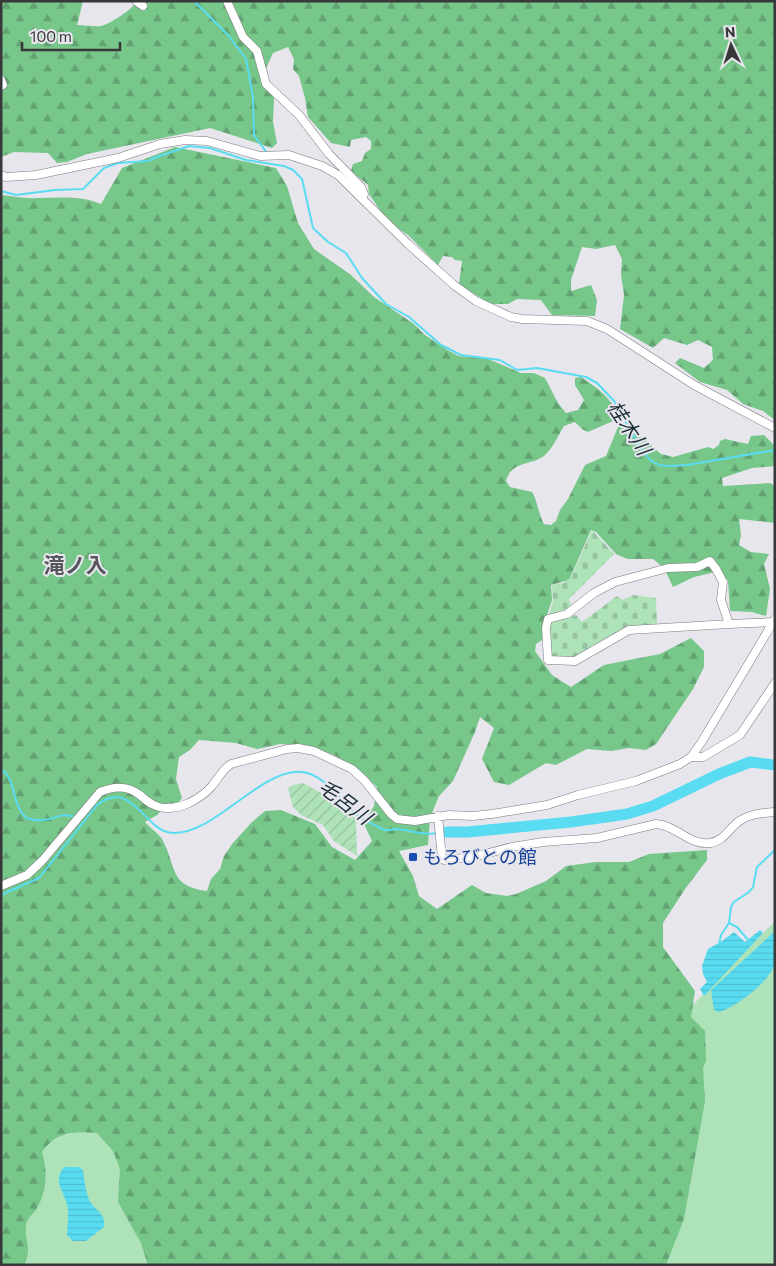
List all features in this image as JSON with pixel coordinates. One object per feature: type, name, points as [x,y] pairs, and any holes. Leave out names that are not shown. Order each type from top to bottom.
[{"type":"street","points":[[228,1],[243,37],[257,50],[266,84],[299,115],[329,154],[361,188],[364,194],[363,198]]},
{"type":"street","points":[[1,80],[3,85],[1,86]]},
{"type":"street","points":[[1,175],[14,177],[36,175],[118,158],[178,140],[200,140],[260,156],[289,155],[308,160],[338,175],[408,244],[454,285],[476,301],[512,317],[522,319],[593,322],[694,385],[775,428]]},
{"type":"street","points":[[729,624],[721,600],[723,582],[710,561],[697,566],[668,568],[616,582],[594,593],[567,614],[548,619],[546,628],[548,660],[574,662],[629,630],[729,624],[774,620]]},
{"type":"street","points":[[1,886],[27,875],[42,861],[100,792],[109,788],[128,788],[138,793],[152,805],[167,808],[179,806],[200,796],[211,787],[226,767],[231,764],[287,749],[298,748],[314,751],[352,769],[365,781],[384,806],[397,819],[415,821],[492,814],[547,805],[578,795],[636,781],[680,764],[691,756],[713,724],[774,620]]},
{"type":"street","points":[[766,632],[775,638]]},
{"type":"street","points":[[691,756],[703,758],[740,735],[771,698],[775,683]]},
{"type":"street","points":[[438,818],[442,859],[453,859],[473,857],[512,847],[543,842],[597,838],[656,824],[664,825],[689,839],[709,844],[720,841],[741,820],[752,815],[775,812]]},
{"type":"green space","points":[[1,1],[83,1],[77,25],[101,26],[126,12],[137,1],[775,1],[775,420],[763,411],[743,404],[727,390],[700,382],[675,363],[680,358],[704,368],[713,360],[712,347],[698,340],[687,345],[664,338],[653,348],[620,329],[624,295],[621,275],[622,259],[615,245],[596,249],[582,247],[571,280],[571,291],[591,285],[597,300],[595,316],[552,315],[541,300],[517,299],[508,304],[490,304],[459,284],[462,261],[443,256],[438,265],[408,235],[384,216],[369,194],[368,185],[351,171],[353,164],[362,161],[365,153],[371,149],[371,141],[366,137],[351,140],[350,147],[331,143],[308,117],[299,76],[293,69],[294,59],[288,47],[273,53],[262,77],[274,98],[273,122],[277,143],[272,148],[210,128],[87,154],[67,162],[57,163],[48,153],[14,152],[1,157]]},
{"type":"green space","points":[[175,147],[276,168],[287,186],[298,223],[314,249],[351,275],[374,297],[414,324],[425,335],[459,356],[488,359],[521,373],[534,373],[545,378],[558,403],[566,413],[578,410],[584,400],[575,385],[575,378],[581,377],[598,389],[615,408],[618,415],[613,421],[588,432],[575,422],[564,426],[553,446],[544,456],[517,466],[509,474],[506,481],[510,487],[532,492],[544,524],[551,525],[556,521],[560,510],[568,499],[585,465],[606,456],[618,427],[629,426],[661,454],[673,457],[708,447],[713,449],[719,445],[720,441],[725,439],[748,444],[751,436],[764,435],[775,446],[775,466],[752,468],[722,478],[723,486],[770,483],[775,486],[775,523],[739,519],[741,535],[739,545],[751,552],[769,554],[764,564],[770,589],[766,616],[752,612],[730,611],[728,580],[715,572],[694,577],[673,587],[664,568],[653,559],[627,559],[616,554],[596,532],[591,530],[569,580],[551,585],[552,600],[542,630],[542,640],[536,644],[535,651],[552,675],[571,687],[604,665],[660,654],[691,638],[704,651],[704,667],[693,689],[656,744],[646,750],[629,748],[611,751],[587,749],[556,765],[546,763],[509,785],[494,782],[482,759],[494,728],[480,717],[453,781],[439,796],[430,818],[428,845],[399,851],[413,876],[419,896],[437,909],[472,885],[486,893],[507,896],[546,881],[566,866],[596,862],[629,862],[649,854],[707,850],[707,860],[663,923],[663,947],[695,991],[691,1017],[705,1031],[706,1061],[703,1068],[705,1101],[684,1219],[666,1265],[148,1265],[141,1243],[118,1202],[120,1169],[113,1151],[97,1133],[80,1132],[60,1136],[42,1152],[46,1175],[40,1203],[26,1224],[27,1259],[24,1265],[1,1265],[1,195],[28,198],[77,198],[101,204],[122,168]],"holes":[[[199,740],[236,743],[257,749],[280,744],[308,746],[334,755],[355,767],[377,787],[374,806],[364,824],[372,841],[355,860],[332,847],[315,824],[281,810],[265,811],[232,844],[224,856],[220,869],[211,879],[207,891],[186,885],[176,873],[162,839],[145,822],[157,815],[168,803],[178,803],[182,798],[176,779],[179,757],[190,750]]]},
{"type":"green space","points":[[592,530],[614,554],[569,599],[572,609],[548,618],[553,601],[552,585],[564,583],[571,577]]},
{"type":"green space","points":[[633,595],[656,598],[657,625],[628,627],[574,659],[550,658],[548,628],[551,622],[576,615],[582,622],[617,596],[623,600]]},
{"type":"green space","points":[[303,783],[332,799],[356,818],[357,856],[334,841],[323,825],[301,815],[293,807],[288,788]]},
{"type":"green space","points":[[775,921],[775,1265],[651,1265],[687,1011]]},
{"type":"green space","points":[[97,1124],[184,1265],[18,1265],[10,1202],[49,1136]]},
{"type":"water","points":[[760,930],[763,933],[704,996],[700,989],[707,982],[702,966],[708,949],[734,932],[745,942]]},
{"type":"water","points":[[775,931],[775,963],[767,978],[734,1005],[719,1012],[714,1010],[711,990]]},
{"type":"water","points":[[64,1167],[79,1167],[83,1170],[88,1197],[103,1218],[104,1227],[86,1241],[73,1241],[67,1235],[68,1210],[59,1183],[60,1173]]},
{"type":"waterway","points":[[194,1],[228,35],[246,59],[253,97],[254,135],[267,153]]},
{"type":"waterway","name":"桂木川","points":[[1,191],[16,195],[55,190],[83,189],[104,168],[118,163],[148,161],[189,146],[210,148],[246,160],[284,166],[293,170],[302,179],[313,228],[328,242],[346,253],[362,278],[386,304],[409,317],[441,345],[461,355],[500,360],[517,370],[537,368],[586,377],[597,383],[614,401],[639,446],[650,460],[659,465],[687,465],[775,450]]},
{"type":"waterway","name":"毛呂川","points":[[447,832],[467,832],[571,822],[627,814],[653,806],[719,774],[750,762],[775,765]]},
{"type":"waterway","points":[[1,769],[10,779],[18,806],[26,818],[41,820],[62,815],[76,817]]},
{"type":"waterway","name":"毛呂川","points":[[1,895],[39,878],[97,805],[109,798],[119,797],[128,801],[136,806],[151,822],[167,832],[183,832],[200,826],[217,816],[269,781],[286,774],[302,772],[319,778],[354,813],[383,829],[427,834],[437,833]]},
{"type":"waterway","points":[[719,944],[721,935],[729,923],[731,907],[734,902],[753,887],[757,867],[775,850]]},
{"type":"waterway","points":[[729,923],[737,927],[749,941]]},
{"type":"place","name":"もろびとの館","points":[[413,857]]},
{"type":"district","name":"滝ノ入","points":[[75,566]]}]
